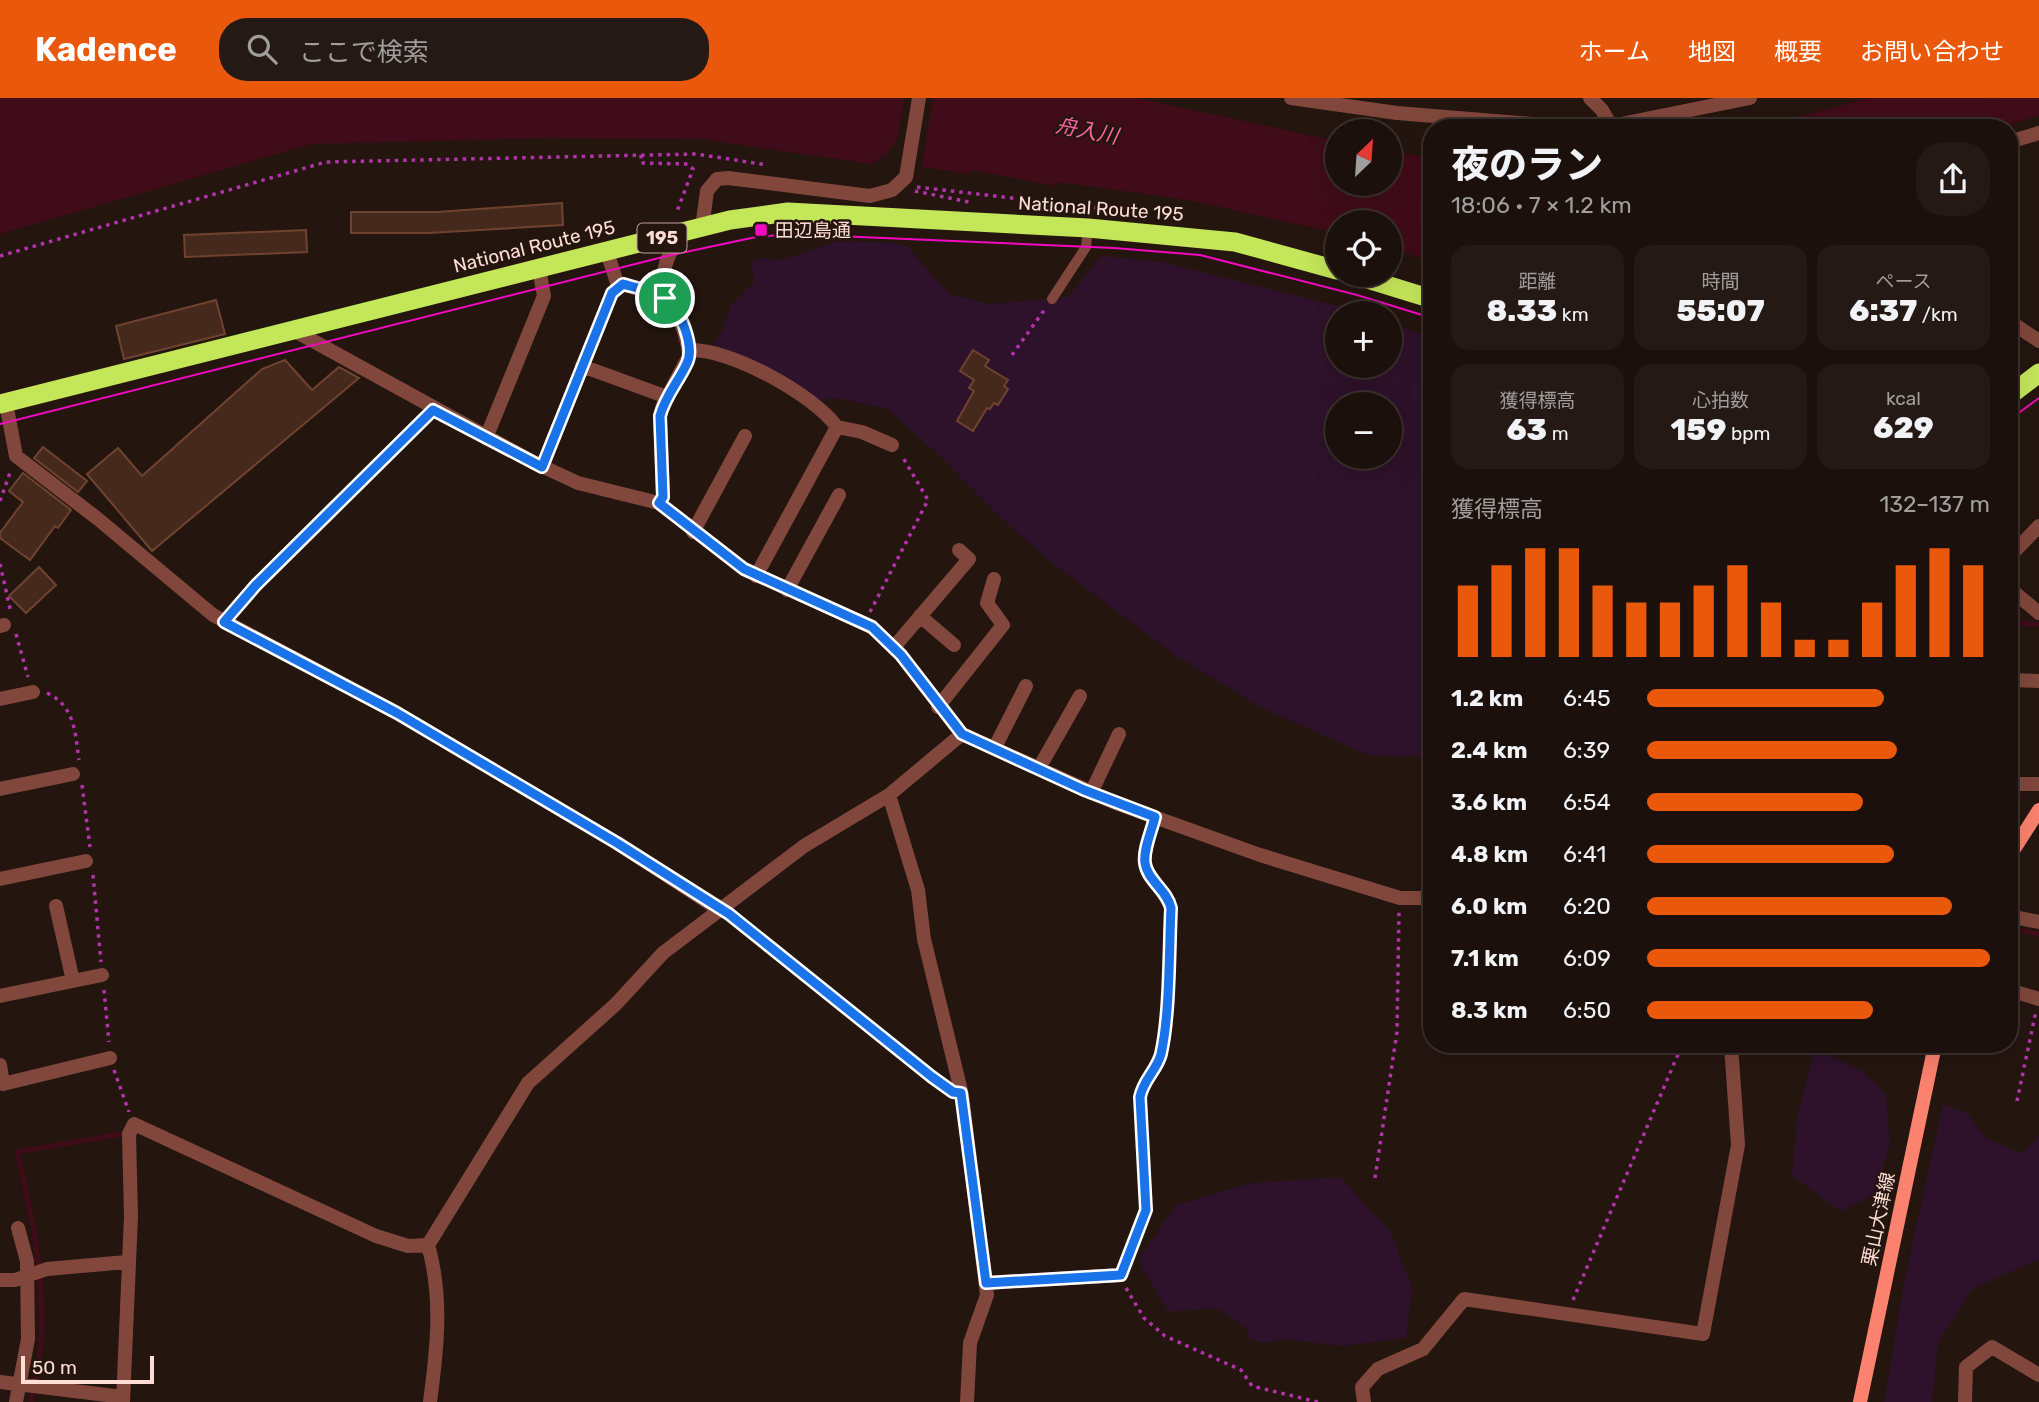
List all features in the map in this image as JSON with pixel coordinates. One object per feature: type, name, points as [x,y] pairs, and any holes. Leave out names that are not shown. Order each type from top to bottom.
[{"type":"highway","name":"National Route 195","points":[[3,404],[607,252],[677,229],[702,228],[742,217],[788,212],[1088,228],[1235,242],[1325,267]]},
{"type":"highway","points":[[1393,287],[1423,296]]},
{"type":"highway","points":[[2018,387],[2039,373]]},
{"type":"main road","points":[[2018,844],[2039,810]]},
{"type":"main road","name":"栗山大津線","points":[[1860,1402],[1933,1053]]},
{"type":"street","points":[[702,228],[707,191],[717,180],[728,178],[870,196],[892,190],[906,177],[919,98]]},
{"type":"street","points":[[1291,98],[1397,113],[1466,119]]},
{"type":"street","points":[[1590,98],[1607,119]]},
{"type":"street","points":[[1650,119],[1750,98]]},
{"type":"street","points":[[2018,139],[2039,133]]},
{"type":"street","points":[[665,298],[663,270],[677,229]]},
{"type":"street","points":[[607,252],[618,286]]},
{"type":"street","points":[[486,438],[544,296],[539,269]]},
{"type":"street","points":[[542,467],[612,293],[623,284],[665,298],[678,314],[689,350],[687,363],[667,397],[659,429],[663,497],[659,503]]},
{"type":"street","points":[[2018,327],[2039,341]]},
{"type":"street","points":[[295,331],[373,372],[433,410],[542,467],[578,483],[659,503],[756,576],[864,623],[894,648],[962,734],[1091,793],[1155,817],[1343,883],[1399,898],[1423,898]]},
{"type":"street","points":[[689,350],[734,359],[785,383],[837,427],[862,432],[892,445]]},
{"type":"street","points":[[582,366],[667,397]]},
{"type":"street","points":[[3,404],[19,458],[224,622],[409,720],[617,843],[721,911]]},
{"type":"street","points":[[756,576],[837,427]]},
{"type":"street","points":[[693,531],[745,436]]},
{"type":"street","points":[[787,590],[839,495]]},
{"type":"street","points":[[2018,548],[2039,526]]},
{"type":"street","points":[[894,648],[969,559],[960,550]]},
{"type":"street","points":[[938,707],[1003,625],[987,603],[994,579]]},
{"type":"street","points":[[2018,596],[2039,613]]},
{"type":"street","points":[[920,616],[954,645]]},
{"type":"street","points":[[2018,680],[2039,681]]},
{"type":"street","points":[[995,747],[1026,686]]},
{"type":"street","points":[[0,699],[35,688]]},
{"type":"street","points":[[1039,768],[1080,696]]},
{"type":"street","points":[[430,1402],[438,1318],[437,1287],[428,1245],[528,1083],[616,1004],[663,953],[804,846],[889,795],[962,734]]},
{"type":"street","points":[[1091,793],[1119,734]]},
{"type":"street","points":[[0,789],[78,774]]},
{"type":"street","points":[[2018,785],[2039,784]]},
{"type":"street","points":[[889,795],[918,890],[923,939],[961,1093],[986,1283],[987,1295],[970,1343],[967,1402]]},
{"type":"street","points":[[0,879],[90,861]]},
{"type":"street","points":[[56,906],[73,981]]},
{"type":"street","points":[[2018,918],[2039,922]]},
{"type":"street","points":[[0,996],[102,975]]},
{"type":"street","points":[[2018,993],[2039,999]]},
{"type":"street","points":[[1364,1402],[1362,1387],[1378,1369],[1423,1349],[1464,1299],[1703,1334],[1738,1145],[1732,1053]]},
{"type":"street","points":[[0,1065],[4,1084],[110,1058]]},
{"type":"street","points":[[0,1382],[123,1400],[131,1216],[130,1134],[134,1124],[376,1236],[408,1247],[428,1245]]},
{"type":"street","points":[[16,1402],[28,1339],[27,1261],[18,1228]]},
{"type":"street","points":[[0,1280],[15,1280],[47,1269],[127,1262]]},
{"type":"street","points":[[986,1283],[1121,1275]]},
{"type":"street","points":[[1965,1402],[1966,1367],[1992,1347],[2038,1373]]},
{"type":"lane","points":[[1052,299],[1086,247],[1088,228]]},
{"type":"path","points":[[0,256],[327,162],[696,154],[774,166]]},
{"type":"path","points":[[641,155],[641,163],[688,164],[693,169],[677,229]]},
{"type":"path","points":[[1012,355],[1052,299]]},
{"type":"path","points":[[224,622],[256,585],[433,410]]},
{"type":"path","points":[[864,623],[928,500],[892,445]]},
{"type":"path","points":[[0,501],[14,463],[19,458]]},
{"type":"path","points":[[0,564],[8,625],[24,671],[35,688],[66,707],[72,717],[110,1058],[134,1124]]},
{"type":"path","points":[[1155,817],[1144,861],[1150,875],[1165,891],[1171,908],[1163,1033],[1158,1064],[1141,1089],[1140,1097],[1146,1210],[1121,1275],[1130,1298],[1144,1318],[1165,1336],[1241,1370],[1252,1386],[1318,1402]]},
{"type":"path","points":[[1375,1178],[1397,1032],[1399,898]]},
{"type":"path","points":[[721,911],[729,914],[932,1077],[953,1092],[961,1093]]},
{"type":"path","points":[[2017,1101],[2039,999]]},
{"type":"path","points":[[1567,1314],[1679,1053]]},
{"type":"shaded area","points":[[838,241],[895,243],[908,247],[949,294],[989,304],[1068,297],[1101,256],[1162,262],[1325,303],[1325,378],[1402,378],[1402,327],[1423,335],[1423,757],[1368,755],[1262,708],[1175,655],[1060,569],[1002,519],[939,455],[887,409],[839,398],[815,400],[713,345],[723,329],[731,305],[755,281],[751,263],[758,258],[781,260]]},
{"type":"shaded area","points":[[1814,1053],[1827,1053],[1865,1073],[1886,1095],[1890,1145],[1875,1194],[1841,1211],[1792,1176],[1797,1119]]},
{"type":"shaded area","points":[[1943,1104],[1967,1113],[1986,1138],[2022,1154],[2039,1136],[2039,1259],[1972,1289],[1938,1343],[1932,1402],[1884,1402],[1905,1278]]},
{"type":"shaded area","points":[[1340,1177],[1391,1233],[1412,1288],[1406,1338],[1341,1346],[1283,1339],[1263,1343],[1250,1339],[1247,1328],[1216,1308],[1169,1312],[1138,1261],[1176,1205],[1252,1183]]},
{"type":"water","name":"舟入川","points":[[0,98],[1136,98],[1325,138],[1325,196],[1402,196],[1402,153],[1423,156],[1423,259],[1402,252],[1402,210],[1325,210],[1325,230],[1188,200],[1058,182],[1056,186],[972,170],[970,174],[921,167],[882,157],[871,164],[702,139],[548,138],[311,144],[0,234]]},
{"type":"water","points":[[1870,98],[2039,98],[2039,115],[2018,122],[2018,119],[1789,119]]},
{"type":"pier","points":[[904,98],[933,98],[921,171],[881,162],[897,140]]},
{"type":"building","points":[[562,203],[563,225],[428,233],[351,233],[351,212],[437,212]]},
{"type":"building","points":[[306,230],[307,252],[185,257],[184,235]]},
{"type":"building","points":[[216,300],[225,334],[124,359],[116,326]]},
{"type":"building","points":[[973,350],[989,360],[985,366],[1008,380],[1004,386],[1008,389],[998,405],[994,403],[990,409],[987,408],[973,431],[957,421],[974,391],[969,388],[974,380],[960,371]]},
{"type":"building","points":[[285,360],[312,390],[339,367],[359,378],[152,551],[87,474],[118,448],[142,476],[262,369]]},
{"type":"building","points":[[43,447],[87,481],[78,492],[34,458]]},
{"type":"building","points":[[23,473],[71,510],[58,528],[55,526],[30,560],[0,538],[0,533],[23,502],[9,491]]},
{"type":"building","points":[[39,567],[56,585],[26,613],[9,596]]},
{"type":"waterway","points":[[2018,623],[2039,624]]},
{"type":"waterway","points":[[2018,930],[2039,934]]},
{"type":"waterway","points":[[31,1402],[40,1351],[41,1295],[32,1223],[17,1152],[121,1134]]},
{"type":"tram line","points":[[0,424],[667,256],[756,237],[790,234],[1114,248],[1200,255],[1357,295],[1423,315]]},
{"type":"tram line","points":[[2018,413],[2039,398]]},
{"type":"place","name":"田辺島通","points":[[761,230]]},
{"type":"route","points":[[623,284],[665,298],[678,314],[690,356],[663,405],[660,416],[663,497],[659,503],[689,529],[756,576],[872,627],[901,655],[938,707],[962,734],[1084,790],[1155,817],[1144,861],[1150,875],[1165,891],[1171,908],[1162,1051],[1158,1064],[1141,1089],[1146,1210],[1131,1242],[1121,1275],[986,1283],[961,1093],[953,1092],[932,1077],[729,914],[617,843],[397,713],[224,622],[256,585],[433,410],[542,467],[612,293],[623,284]]}]
